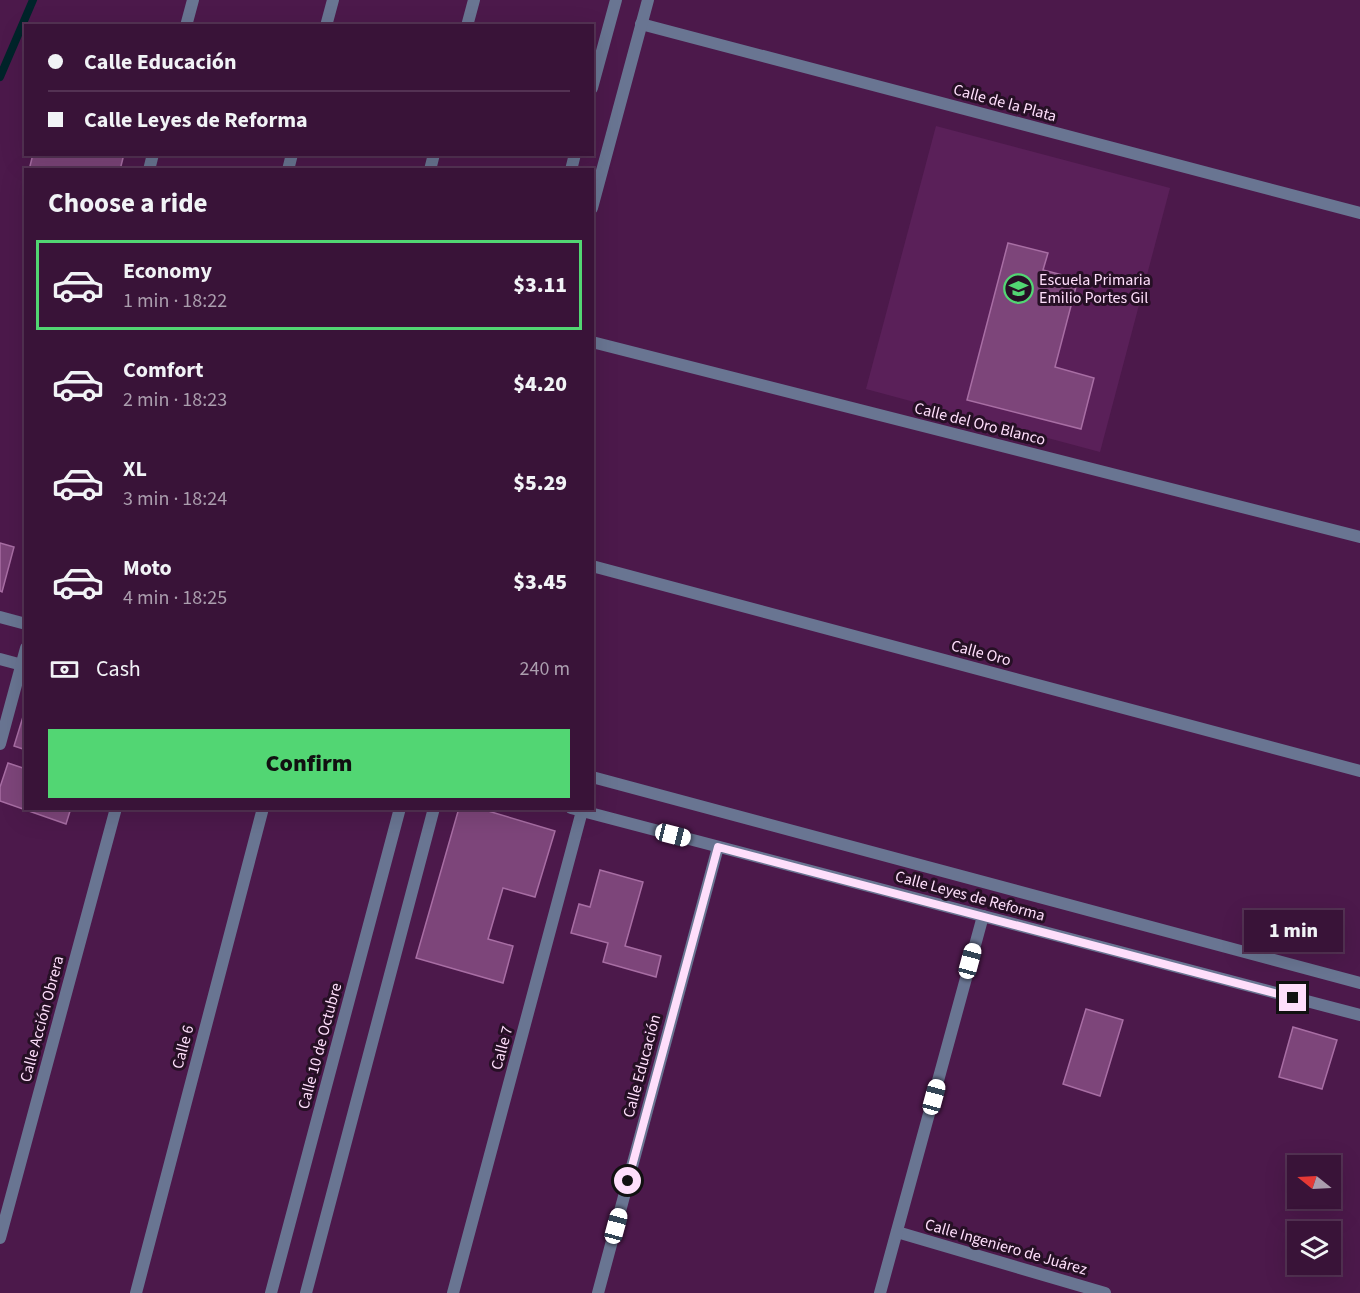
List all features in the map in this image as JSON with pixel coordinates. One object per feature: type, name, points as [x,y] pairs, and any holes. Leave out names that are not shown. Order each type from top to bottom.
[{"type":"street","points":[[187,24],[193,0]]},
{"type":"street","points":[[327,24],[333,0]]},
{"type":"street","points":[[468,24],[474,0]]},
{"type":"street","points":[[594,81],[616,0]]},
{"type":"street","points":[[594,200],[648,0]]},
{"type":"street","name":"Calle de la Plata","points":[[641,24],[1360,213]]},
{"type":"street","name":"Calle del Oro Blanco","points":[[594,343],[1360,537]]},
{"type":"street","name":"Calle Oro","points":[[594,567],[1360,771]]},
{"type":"street","points":[[0,617],[24,623]]},
{"type":"street","points":[[0,659],[23,665],[0,744]]},
{"type":"street","name":"Calle Leyes de Reforma","points":[[594,778],[1360,983]]},
{"type":"street","name":"Calle Acción Obrera","points":[[0,1238],[115,810]]},
{"type":"street","name":"Calle 6","points":[[136,1293],[261,810]]},
{"type":"street","name":"Calle 10 de Octubre","points":[[271,1293],[399,810]]},
{"type":"street","points":[[306,1293],[433,810]]},
{"type":"street","name":"Calle Leyes de Reforma","points":[[577,810],[1360,1015]]},
{"type":"street","name":"Calle 7","points":[[453,1293],[577,810]]},
{"type":"street","name":"Calle Educación","points":[[598,1293],[718,847]]},
{"type":"street","points":[[880,1293],[982,916]]},
{"type":"street","name":"Calle Ingeniero de Juárez","points":[[897,1232],[1106,1293]]},
{"type":"shaded area","name":"Escuela Primaria Emilio Portes Gil","points":[[936,126],[1170,188],[1100,452],[866,389]]},
{"type":"building","points":[[32,156],[124,156],[120,168],[30,168]]},
{"type":"building","points":[[1008,243],[1048,253],[1043,270],[1078,279],[1055,367],[1094,378],[1081,429],[967,400]]},
{"type":"building","points":[[0,543],[14,547],[2,592],[0,591]]},
{"type":"building","points":[[24,714],[24,749],[14,746]]},
{"type":"building","points":[[8,763],[24,768],[24,809],[0,801],[0,787]]},
{"type":"building","points":[[26,810],[70,810],[66,824]]},
{"type":"building","points":[[458,810],[485,810],[555,831],[535,897],[503,888],[488,939],[513,946],[503,983],[416,958]]},
{"type":"building","points":[[600,870],[643,882],[625,946],[661,956],[656,977],[603,962],[608,943],[571,933],[579,904],[590,907]]},
{"type":"building","points":[[1086,1009],[1123,1020],[1100,1096],[1063,1084]]},
{"type":"building","points":[[1293,1027],[1337,1040],[1322,1089],[1279,1077]]},
{"type":"waterway","points":[[0,77],[33,0]]},
{"type":"place","name":"Escuela Primaria Emilio Portes Gil","points":[[1018,289]]},
{"type":"route","points":[[628,1181],[718,847],[1293,998]]}]
